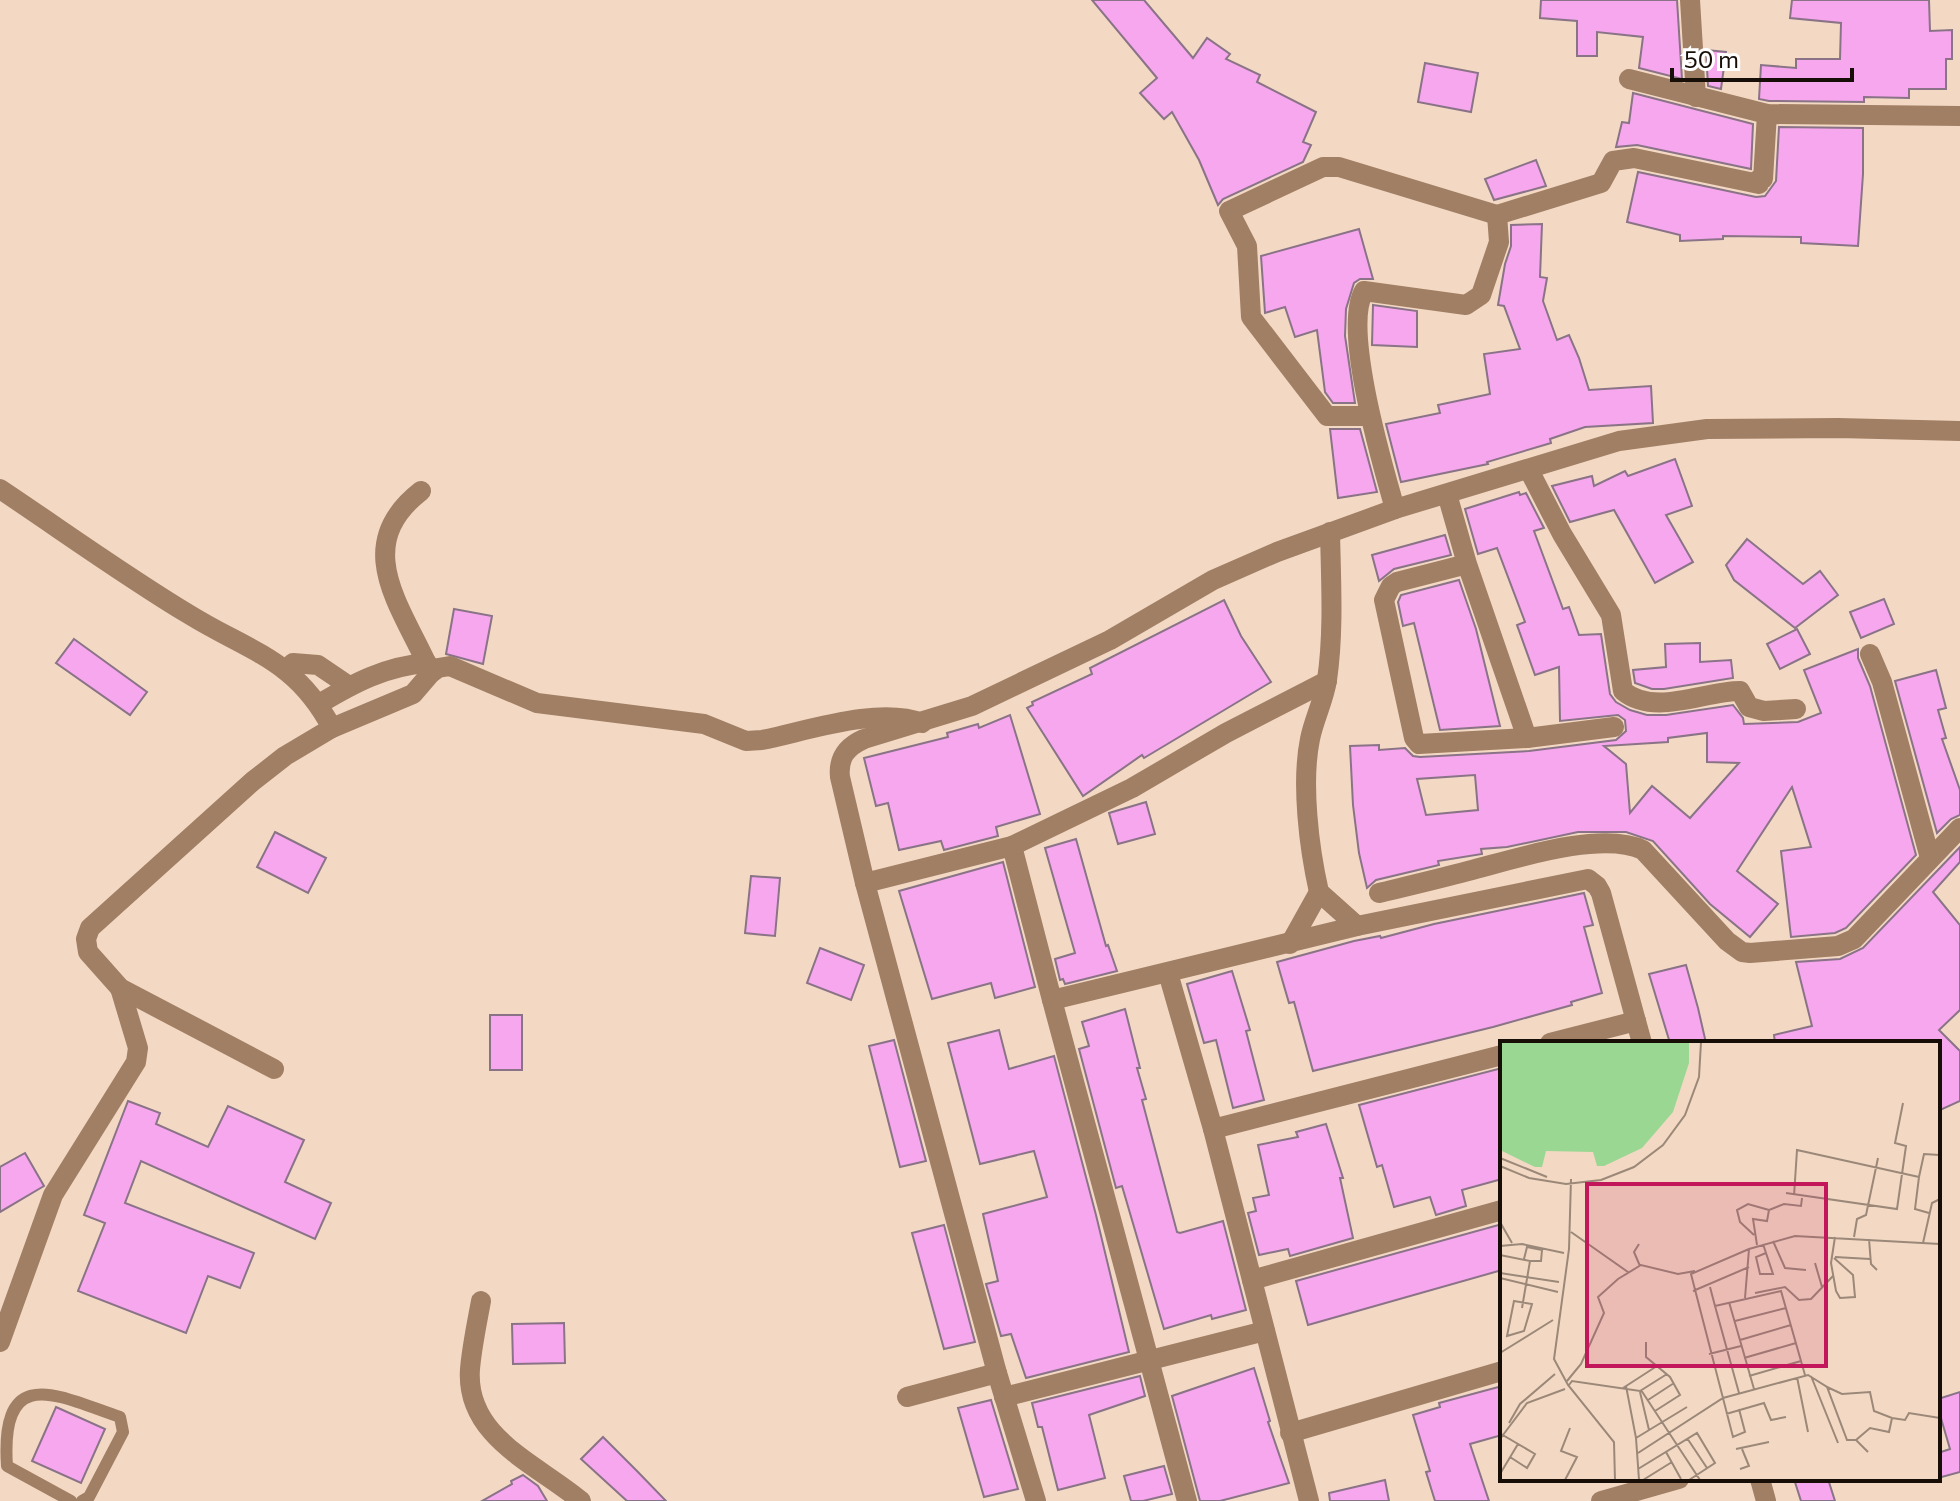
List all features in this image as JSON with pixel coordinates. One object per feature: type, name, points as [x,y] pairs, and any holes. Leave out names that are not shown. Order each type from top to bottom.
[{"type":"street","points":[[1690,0],[1696,97]]},
{"type":"street","points":[[1629,79],[1767,114],[1960,116]]},
{"type":"street","points":[[1369,416],[1327,416],[1251,317],[1247,246],[1229,211],[1323,167],[1339,167],[1497,215],[1601,183],[1613,161],[1634,158],[1759,184],[1759,179],[1763,179],[1767,114]]},
{"type":"street","points":[[1395,509],[1369,416],[1359,339],[1359,308],[1364,291],[1466,305],[1474,302],[1481,295],[1499,242],[1497,215]]},
{"type":"street","points":[[1036,1501],[997,1373],[865,883],[840,777],[842,756],[853,744],[864,739],[972,706],[1110,640],[1213,580],[1330,532],[1395,509],[1619,441],[1707,429],[1960,431]]},
{"type":"street","points":[[1529,470],[1562,534],[1611,615],[1623,691],[1641,701],[1681,701],[1740,691],[1749,707],[1764,711],[1796,709]]},
{"type":"street","points":[[1,491],[191,616],[286,669],[319,704],[332,728]]},
{"type":"street","points":[[421,491],[395,516],[388,529],[384,561],[389,582],[436,667]]},
{"type":"street","points":[[1447,494],[1467,564],[1527,738]]},
{"type":"street","points":[[1290,944],[1319,892],[1306,764],[1327,681],[1331,618],[1330,532]]},
{"type":"street","points":[[1467,564],[1397,582],[1391,586],[1384,600],[1414,738],[1419,744],[1527,738],[1614,727]]},
{"type":"street","points":[[1870,654],[1882,682],[1930,858]]},
{"type":"street","points":[[286,669],[293,663],[318,665],[349,686]]},
{"type":"street","points":[[274,1069],[120,988],[88,952],[86,939],[90,928],[253,781],[285,756],[332,728],[413,694],[436,667]]},
{"type":"street","points":[[319,704],[349,686],[386,670],[436,667],[537,703],[704,724],[746,741],[878,716],[906,716],[922,723]]},
{"type":"street","points":[[865,883],[1012,846],[1132,788],[1226,733],[1327,681]]},
{"type":"street","points":[[1379,893],[1544,851],[1627,845],[1643,850],[1727,941],[1742,952],[1838,946],[1854,939],[1960,828]]},
{"type":"street","points":[[1012,846],[1187,1501]]},
{"type":"street","points":[[1052,1000],[1357,926],[1588,879],[1601,893],[1641,1041]]},
{"type":"street","points":[[1319,892],[1357,926]]},
{"type":"street","points":[[1168,973],[1213,1129],[1309,1501]]},
{"type":"street","points":[[0,1342],[53,1195],[136,1062],[138,1048],[120,988]]},
{"type":"street","points":[[1558,1041],[1636,1021]]},
{"type":"street","points":[[1213,1129],[1500,1056]]},
{"type":"street","points":[[1252,1280],[1500,1211]]},
{"type":"street","points":[[481,1301],[470,1369],[472,1398],[477,1410],[484,1423],[508,1447],[576,1500]]},
{"type":"street","points":[[1004,1397],[1265,1331]]},
{"type":"street","points":[[1290,1433],[1500,1372]]},
{"type":"street","points":[[907,1397],[997,1373]]},
{"type":"street","points":[[1601,1501],[1672,1481]]},
{"type":"street","points":[[1761,1481],[1766,1501]]},
{"type":"lane","points":[[71,1501],[7,1466],[5,1408],[35,1393],[50,1393],[120,1417],[123,1432],[89,1497],[82,1501]]},
{"type":"building","points":[[1092,0],[1144,0],[1193,58],[1207,38],[1230,54],[1226,59],[1260,75],[1257,82],[1316,112],[1303,142],[1311,145],[1303,162],[1223,199],[1218,205],[1199,160],[1172,112],[1164,119],[1140,93],[1157,78]]},
{"type":"building","points":[[1541,0],[1677,0],[1682,79],[1639,68],[1643,37],[1597,32],[1597,56],[1577,56],[1577,21],[1540,18]]},
{"type":"building","points":[[1792,0],[1929,0],[1930,31],[1952,30],[1952,59],[1946,59],[1946,89],[1909,89],[1909,98],[1864,97],[1864,102],[1759,99],[1761,65],[1796,68],[1796,59],[1840,59],[1841,23],[1790,18]]},
{"type":"building","points":[[1706,50],[1726,52],[1721,89],[1708,86]]},
{"type":"building","points":[[1425,63],[1478,73],[1471,112],[1418,102]]},
{"type":"building","points":[[1633,93],[1753,124],[1751,169],[1637,145],[1616,147],[1622,122],[1629,123]]},
{"type":"building","points":[[1779,127],[1863,128],[1858,246],[1801,243],[1801,237],[1723,236],[1723,239],[1680,241],[1680,235],[1627,222],[1638,172],[1756,197],[1765,196],[1776,181]]},
{"type":"building","points":[[1536,160],[1546,186],[1494,200],[1485,179]]},
{"type":"building","points":[[1542,224],[1540,277],[1547,278],[1543,301],[1557,340],[1569,335],[1589,390],[1651,386],[1653,423],[1585,427],[1550,439],[1551,443],[1488,464],[1401,482],[1386,424],[1440,413],[1438,405],[1490,394],[1484,354],[1520,349],[1504,306],[1498,305],[1511,246],[1511,225]]},
{"type":"building","points":[[1359,229],[1373,279],[1360,279],[1354,283],[1346,309],[1345,336],[1355,403],[1333,403],[1325,392],[1317,330],[1295,337],[1285,307],[1265,313],[1261,256]]},
{"type":"building","points":[[1373,305],[1417,311],[1417,347],[1372,345]]},
{"type":"building","points":[[1330,429],[1360,429],[1377,492],[1338,498]]},
{"type":"building","points":[[1675,459],[1692,506],[1666,515],[1693,562],[1655,583],[1614,510],[1570,522],[1552,486],[1592,476],[1594,486],[1625,471],[1628,476]]},
{"type":"building","points":[[1519,492],[1520,495],[1526,493],[1544,528],[1534,531],[1563,609],[1569,607],[1579,635],[1601,634],[1610,694],[1616,702],[1630,710],[1647,715],[1666,715],[1733,705],[1744,724],[1798,722],[1821,713],[1804,670],[1858,649],[1858,658],[1870,686],[1916,855],[1846,928],[1835,933],[1791,937],[1781,851],[1811,847],[1792,787],[1737,871],[1778,904],[1750,937],[1710,904],[1653,841],[1626,832],[1578,832],[1507,847],[1481,849],[1482,854],[1438,861],[1439,865],[1376,880],[1367,888],[1353,805],[1350,746],[1379,745],[1379,750],[1405,748],[1413,756],[1420,757],[1529,751],[1616,740],[1626,731],[1625,720],[1618,715],[1560,721],[1559,667],[1535,675],[1517,625],[1525,622],[1497,548],[1478,554],[1465,509]],"holes":[[[1707,733],[1707,762],[1739,763],[1690,818],[1652,786],[1630,813],[1626,764],[1604,746],[1668,742],[1668,738]],[[1475,775],[1478,810],[1426,815],[1417,779]]]},
{"type":"building","points":[[1445,535],[1451,555],[1394,569],[1379,581],[1372,555]]},
{"type":"building","points":[[1747,539],[1803,584],[1820,571],[1838,595],[1795,628],[1734,580],[1726,565]]},
{"type":"building","points":[[1459,580],[1476,629],[1500,726],[1440,730],[1414,623],[1403,626],[1398,602],[1401,595]]},
{"type":"building","points":[[1884,599],[1894,624],[1861,638],[1850,612]]},
{"type":"building","points":[[1224,600],[1241,636],[1271,682],[1144,758],[1142,755],[1083,796],[1027,708],[1033,705],[1032,702],[1092,674],[1090,668]]},
{"type":"building","points":[[454,609],[492,616],[483,664],[446,654]]},
{"type":"building","points":[[1797,629],[1810,654],[1780,669],[1767,644]]},
{"type":"building","points":[[74,639],[147,692],[130,715],[56,663]]},
{"type":"building","points":[[1700,643],[1700,662],[1731,660],[1733,678],[1664,689],[1652,689],[1635,683],[1633,670],[1666,667],[1665,644]]},
{"type":"building","points":[[1936,670],[1946,708],[1938,710],[1946,738],[1942,739],[1960,790],[1960,815],[1937,833],[1895,681]]},
{"type":"building","points":[[1010,715],[1040,814],[996,827],[998,836],[944,850],[941,841],[899,850],[888,803],[876,806],[864,758],[948,737],[947,733],[978,724],[979,728]]},
{"type":"building","points":[[1146,802],[1155,834],[1118,844],[1109,813]]},
{"type":"building","points":[[275,832],[326,858],[308,893],[257,867]]},
{"type":"building","points":[[1076,839],[1106,946],[1117,971],[1065,984],[1063,979],[1060,980],[1055,959],[1075,953],[1045,848]]},
{"type":"building","points":[[1960,847],[1960,862],[1933,892],[1960,925],[1960,1010],[1939,1030],[1960,1051],[1960,1101],[1940,1110],[1940,1041],[1775,1041],[1774,1035],[1812,1026],[1796,962],[1840,959],[1863,948]]},
{"type":"building","points":[[1003,862],[1035,987],[995,998],[991,983],[932,999],[899,891]]},
{"type":"building","points":[[751,876],[780,878],[775,936],[745,933]]},
{"type":"building","points":[[1584,893],[1593,925],[1584,927],[1602,993],[1571,1002],[1572,1005],[1493,1027],[1313,1071],[1294,1002],[1289,1003],[1277,962],[1354,941],[1381,938]]},
{"type":"building","points":[[820,948],[864,965],[851,1000],[807,983]]},
{"type":"building","points":[[1686,965],[1706,1041],[1669,1041],[1649,974]]},
{"type":"building","points":[[1232,971],[1250,1030],[1246,1031],[1264,1100],[1233,1108],[1216,1040],[1204,1043],[1187,984]]},
{"type":"building","points":[[1125,1009],[1146,1099],[1142,1100],[1177,1232],[1223,1221],[1246,1310],[1212,1319],[1211,1315],[1164,1329],[1122,1186],[1116,1188],[1079,1049],[1089,1046],[1082,1022]]},
{"type":"building","points":[[490,1015],[522,1015],[522,1070],[490,1070]]},
{"type":"building","points":[[999,1030],[1009,1069],[1054,1056],[1129,1352],[1026,1378],[1011,1334],[1001,1336],[986,1284],[998,1281],[983,1214],[1047,1197],[1034,1151],[980,1164],[948,1043]]},
{"type":"building","points":[[894,1040],[926,1161],[900,1167],[869,1046]]},
{"type":"building","points":[[1500,1069],[1500,1180],[1462,1190],[1466,1206],[1436,1215],[1430,1197],[1394,1207],[1382,1165],[1377,1167],[1359,1105]]},
{"type":"building","points":[[128,1101],[160,1113],[156,1124],[208,1147],[228,1106],[304,1140],[285,1182],[331,1203],[315,1239],[141,1161],[125,1203],[254,1253],[240,1288],[208,1276],[186,1333],[78,1291],[105,1223],[84,1215]]},
{"type":"building","points":[[1326,1124],[1343,1178],[1340,1178],[1353,1238],[1290,1256],[1288,1249],[1259,1255],[1248,1213],[1256,1211],[1253,1198],[1269,1195],[1258,1145],[1298,1137],[1296,1132]]},
{"type":"building","points":[[25,1153],[44,1186],[0,1212],[0,1167]]},
{"type":"building","points":[[944,1225],[975,1342],[944,1349],[912,1233]]},
{"type":"building","points":[[1500,1225],[1500,1271],[1308,1325],[1296,1281]]},
{"type":"building","points":[[564,1323],[565,1363],[513,1364],[512,1324]]},
{"type":"building","points":[[1254,1368],[1289,1483],[1220,1501],[1200,1501],[1172,1396]]},
{"type":"building","points":[[1140,1376],[1145,1396],[1089,1415],[1105,1478],[1058,1490],[1042,1427],[1038,1427],[1032,1403]]},
{"type":"building","points":[[1500,1387],[1500,1436],[1470,1444],[1489,1501],[1435,1501],[1426,1472],[1430,1471],[1413,1415],[1440,1407],[1439,1403]]},
{"type":"building","points":[[1960,1392],[1960,1472],[1940,1477],[1940,1452],[1950,1449],[1940,1415],[1940,1398]]},
{"type":"building","points":[[991,1400],[1018,1489],[984,1497],[958,1408]]},
{"type":"building","points":[[56,1407],[105,1429],[81,1483],[32,1461]]},
{"type":"building","points":[[603,1437],[666,1501],[627,1501],[581,1459]]},
{"type":"building","points":[[1164,1466],[1172,1494],[1131,1501],[1124,1476]]},
{"type":"building","points":[[523,1475],[538,1486],[547,1501],[482,1501],[512,1484],[511,1481]]},
{"type":"building","points":[[1385,1480],[1389,1501],[1330,1501],[1329,1493]]},
{"type":"building","points":[[1795,1481],[1829,1481],[1835,1501],[1801,1501]]}]
